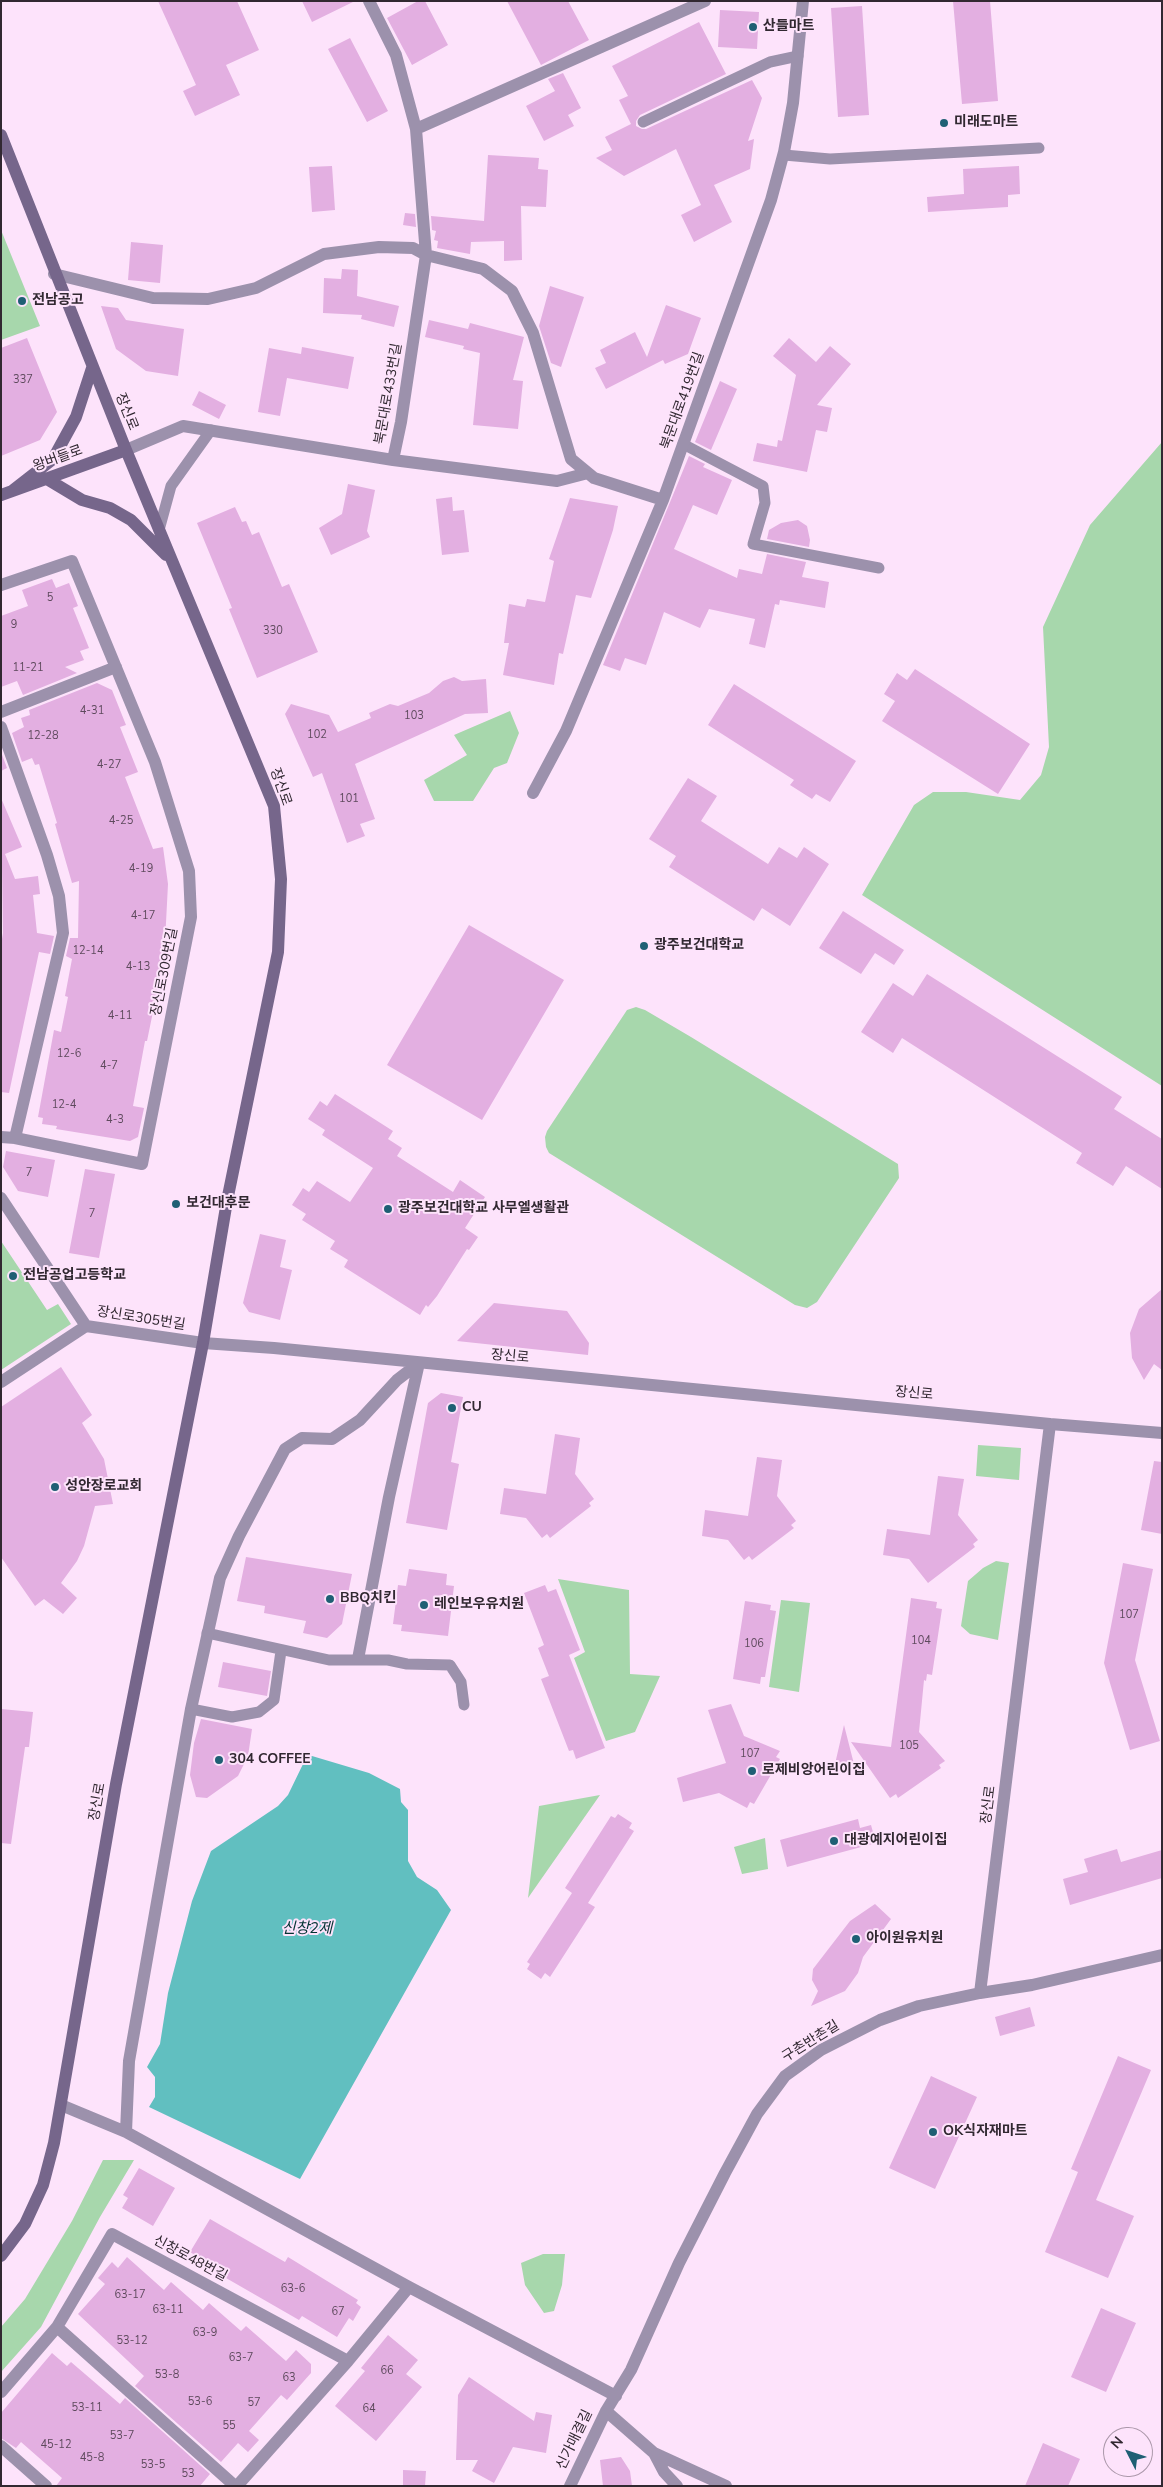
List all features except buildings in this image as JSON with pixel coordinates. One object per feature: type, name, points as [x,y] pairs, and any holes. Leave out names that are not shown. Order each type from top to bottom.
[{"type":"main road","name":"장신로","points":[[1,135],[92,368],[274,806],[282,879],[278,952],[227,1201],[203,1343],[116,1784],[61,2105],[43,2185],[25,2224],[1,2256]]},
{"type":"main road","points":[[7,493],[53,458],[76,417],[92,368]]},
{"type":"main road","name":"왕버들로","points":[[7,493],[126,450]]},
{"type":"main road","points":[[46,479],[82,500],[110,508],[131,520],[171,560]]},
{"type":"street","name":"북문대로433번길","points":[[369,1],[396,55],[416,129],[426,255],[401,422],[392,460],[557,481],[588,473]]},
{"type":"street","points":[[416,129],[705,1]]},
{"type":"street","name":"북문대로419번길","points":[[533,793],[566,731],[663,500],[771,200],[784,155],[798,56],[803,1]]},
{"type":"street","points":[[54,274],[153,298],[208,299],[256,288],[324,254],[378,247],[413,248],[426,255],[483,269],[512,291],[533,333],[572,459],[594,478],[663,500]]},
{"type":"street","points":[[126,450],[183,426],[392,460]]},
{"type":"street","points":[[1,584],[72,561],[116,667],[1,712]]},
{"type":"street","name":"장신로309번길","points":[[1,1137],[15,1138],[142,1164],[191,917],[189,871],[155,762],[116,667]]},
{"type":"street","points":[[1,727],[60,896],[63,933],[15,1138]]},
{"type":"street","points":[[1,1198],[86,1326]]},
{"type":"street","name":"장신로305번길","points":[[1,1382],[86,1326],[203,1343]]},
{"type":"street","name":"장신로","points":[[203,1343],[1050,1424],[980,1993]]},
{"type":"street","points":[[126,2132],[129,2061],[190,1709],[220,1578],[239,1536],[285,1449],[302,1438],[332,1439],[360,1420],[394,1383],[418,1363]]},
{"type":"street","points":[[358,1659],[389,1497],[418,1363]]},
{"type":"street","points":[[1050,1424],[1162,1433]]},
{"type":"street","name":"구촌반촌길","points":[[606,2411],[631,2370],[680,2263],[725,2173],[757,2114],[785,2076],[821,2050],[880,2020],[919,2006],[980,1993],[1032,1985],[1162,1955]]},
{"type":"street","points":[[61,2105],[126,2132],[409,2287],[616,2396]]},
{"type":"street","name":"신창로48번길","points":[[1,2392],[57,2327],[112,2234],[348,2361]]},
{"type":"street","points":[[57,2327],[236,2486],[348,2361],[409,2287]]},
{"type":"street","name":"신가매결길","points":[[570,2486],[606,2411],[654,2453],[726,2486]]},
{"type":"street","points":[[1,2446],[46,2486]]},
{"type":"street","name":"신가매결길","points":[[654,2453],[664,2472],[677,2486]]},
{"type":"street","name":"신가매결길","points":[[664,2472],[665,2486]]},
{"type":"lane","points":[[643,122],[770,62],[798,56]]},
{"type":"lane","points":[[784,155],[830,159],[1039,148]]},
{"type":"lane","points":[[159,530],[171,486],[211,430]]},
{"type":"lane","points":[[683,444],[763,486],[765,503],[752,544],[879,568]]},
{"type":"lane","points":[[207,1633],[281,1651],[306,1653],[329,1660],[358,1659],[450,1665],[461,1682],[464,1705]]},
{"type":"lane","points":[[190,1709],[232,1717],[258,1712],[274,1700],[281,1651]]},
{"type":"shaded area","points":[[1,230],[40,326],[1,340]]},
{"type":"shaded area","points":[[1162,442],[1162,1086],[862,895],[914,805],[933,792],[966,792],[1020,800],[1041,775],[1049,747],[1043,627],[1090,525]]},
{"type":"shaded area","points":[[510,711],[519,733],[507,763],[494,768],[473,801],[434,801],[424,780],[467,755],[454,735]]},
{"type":"shaded area","points":[[636,1007],[645,1010],[691,1037],[898,1164],[899,1178],[817,1302],[807,1308],[795,1305],[549,1153],[545,1137],[547,1131],[627,1010]]},
{"type":"shaded area","points":[[1,1241],[47,1310],[58,1304],[71,1324],[1,1370]]},
{"type":"shaded area","points":[[978,1445],[1021,1448],[1019,1480],[976,1476]]},
{"type":"shaded area","points":[[996,1561],[1009,1563],[998,1640],[970,1634],[961,1626],[968,1581],[983,1568]]},
{"type":"shaded area","points":[[558,1579],[629,1590],[630,1674],[660,1676],[635,1732],[606,1741],[574,1658],[585,1652]]},
{"type":"shaded area","points":[[781,1600],[810,1603],[799,1692],[769,1687]]},
{"type":"shaded area","points":[[600,1795],[528,1898],[539,1806]]},
{"type":"shaded area","points":[[765,1838],[768,1869],[742,1874],[734,1847]]},
{"type":"shaded area","points":[[103,2160],[134,2160],[100,2217],[41,2327],[1,2372],[1,2327],[25,2299],[72,2221]]},
{"type":"shaded area","points":[[543,2254],[565,2254],[562,2285],[554,2311],[544,2313],[525,2285],[521,2263]]},
{"type":"water","name":"신창2제","points":[[312,1756],[369,1773],[400,1789],[401,1802],[408,1810],[408,1861],[417,1877],[437,1890],[451,1910],[300,2179],[149,2107],[155,2097],[155,2077],[147,2067],[160,2044],[168,1993],[192,1901],[211,1851],[278,1806],[288,1795],[304,1762]]},
{"type":"place","name":"산들마트","points":[[753,27]]},
{"type":"place","name":"미래도마트","points":[[944,123]]},
{"type":"place","name":"전남공고","points":[[22,301]]},
{"type":"place","name":"광주보건대학교","points":[[644,946]]},
{"type":"place","name":"보건대후문","points":[[176,1204]]},
{"type":"place","name":"광주보건대학교 사무엘생활관","points":[[388,1209]]},
{"type":"place","name":"전남공업고등학교","points":[[13,1276]]},
{"type":"place","name":"CU","points":[[452,1408]]},
{"type":"place","name":"성안장로교회","points":[[55,1487]]},
{"type":"place","name":"BBQ치킨","points":[[330,1599]]},
{"type":"place","name":"레인보우유치원","points":[[424,1605]]},
{"type":"place","name":"304 COFFEE","points":[[219,1760]]},
{"type":"place","name":"로제비앙어린이집","points":[[752,1771]]},
{"type":"place","name":"대광예지어린이집","points":[[834,1841]]},
{"type":"place","name":"아이원유치원","points":[[856,1939]]},
{"type":"place","name":"OK식자재마트","points":[[933,2132]]}]
